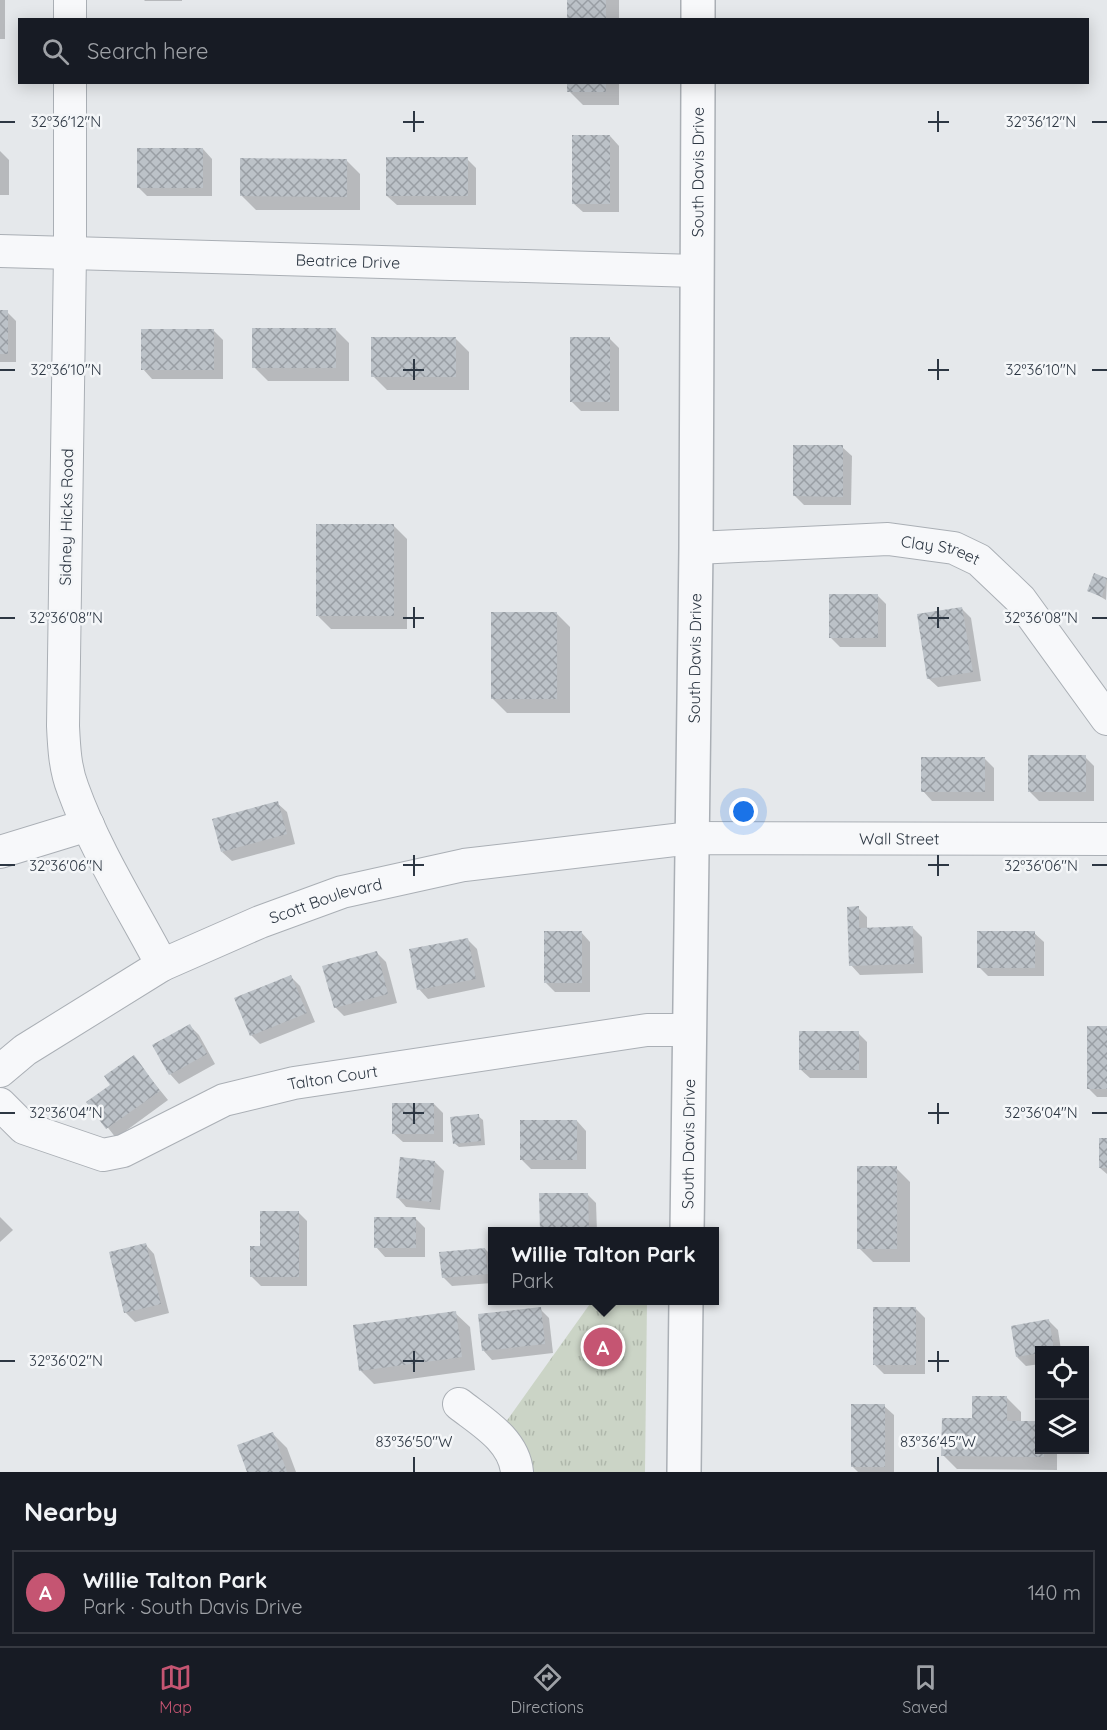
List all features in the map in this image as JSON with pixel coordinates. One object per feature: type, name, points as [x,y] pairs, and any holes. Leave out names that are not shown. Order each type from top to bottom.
[{"type":"street","points":[[70,0],[70,18]]},
{"type":"street","points":[[698,0],[698,18]]},
{"type":"street","name":"Sidney Hicks Road","points":[[70,84],[70,253],[63,726],[66,761],[72,788],[88,825],[162,965]]},
{"type":"street","name":"South Davis Drive","points":[[687,1227],[696,548],[698,84]]},
{"type":"street","name":"Beatrice Drive","points":[[0,251],[696,271]]},
{"type":"street","name":"Clay Street","points":[[696,548],[888,539],[954,548],[979,560],[1020,599],[1107,719]]},
{"type":"street","points":[[0,852],[88,825]]},
{"type":"street","name":"Wall Street","points":[[691,838],[1107,840]]},
{"type":"street","name":"Scott Boulevard","points":[[0,1071],[25,1050],[162,965],[260,922],[342,892],[464,865],[691,838]]},
{"type":"street","name":"Talton Court","points":[[0,1104],[24,1128],[103,1155],[123,1151],[224,1100],[294,1083],[648,1030],[689,1030]]},
{"type":"street","points":[[684,1472],[686,1305]]},
{"type":"street","points":[[459,1404],[501,1438],[516,1462],[517,1472]]},
{"type":"green space","points":[[589,1305],[647,1305],[645,1472],[530,1472],[503,1426]]},
{"type":"building","points":[[567,0],[606,0],[606,18],[567,18]]},
{"type":"building","points":[[567,84],[606,84],[606,92],[567,92]]},
{"type":"building","points":[[572,135],[610,135],[610,204],[572,204]]},
{"type":"building","points":[[137,148],[203,148],[203,188],[137,188]]},
{"type":"building","points":[[386,157],[468,157],[468,196],[386,196]]},
{"type":"building","points":[[240,158],[347,159],[347,197],[240,196]]},
{"type":"building","points":[[0,310],[8,310],[8,354],[0,354]]},
{"type":"building","points":[[252,328],[336,328],[336,368],[252,368]]},
{"type":"building","points":[[141,329],[214,329],[214,370],[141,370]]},
{"type":"building","points":[[371,337],[456,337],[456,377],[371,377]]},
{"type":"building","points":[[570,337],[610,337],[610,402],[570,402]]},
{"type":"building","points":[[793,445],[843,445],[843,497],[793,496]]},
{"type":"building","points":[[316,524],[394,524],[394,616],[316,616]]},
{"type":"building","points":[[1094,573],[1107,578],[1102,597],[1087,591]]},
{"type":"building","points":[[829,594],[878,594],[878,638],[829,638]]},
{"type":"building","points":[[962,607],[973,672],[927,679],[917,614]]},
{"type":"building","points":[[491,612],[557,612],[557,699],[491,699]]},
{"type":"building","points":[[1028,755],[1086,755],[1086,792],[1028,792]]},
{"type":"building","points":[[921,757],[985,757],[985,792],[921,792]]},
{"type":"building","points":[[278,801],[287,834],[221,852],[212,819]]},
{"type":"building","points":[[859,906],[859,928],[913,926],[914,964],[849,966],[847,907]]},
{"type":"building","points":[[544,931],[582,931],[582,983],[544,983]]},
{"type":"building","points":[[977,931],[1035,931],[1035,968],[977,968]]},
{"type":"building","points":[[468,938],[476,979],[417,990],[409,949]]},
{"type":"building","points":[[377,951],[388,994],[334,1008],[322,966]]},
{"type":"building","points":[[291,975],[307,1013],[250,1036],[234,998]]},
{"type":"building","points":[[190,1024],[207,1054],[169,1075],[152,1045]]},
{"type":"building","points":[[1087,1026],[1107,1026],[1107,1089],[1087,1089]]},
{"type":"building","points":[[799,1031],[859,1031],[859,1070],[799,1070]]},
{"type":"building","points":[[134,1055],[160,1091],[106,1129],[86,1102],[110,1085],[104,1076]]},
{"type":"building","points":[[392,1103],[434,1103],[434,1134],[392,1134]]},
{"type":"building","points":[[479,1114],[481,1141],[453,1144],[450,1117]]},
{"type":"building","points":[[520,1120],[577,1120],[577,1160],[520,1160]]},
{"type":"building","points":[[1099,1138],[1107,1138],[1107,1168],[1099,1168]]},
{"type":"building","points":[[400,1157],[435,1161],[431,1202],[396,1198]]},
{"type":"building","points":[[857,1166],[897,1166],[897,1249],[857,1249]]},
{"type":"building","points":[[539,1193],[588,1193],[589,1227],[540,1227]]},
{"type":"building","points":[[260,1211],[299,1211],[299,1277],[250,1277],[250,1246],[260,1246]]},
{"type":"building","points":[[374,1217],[416,1217],[416,1248],[374,1248]]},
{"type":"building","points":[[146,1243],[161,1304],[124,1313],[109,1252]]},
{"type":"building","points":[[485,1248],[488,1274],[442,1278],[439,1252]]},
{"type":"building","points":[[541,1307],[545,1344],[482,1351],[478,1314]]},
{"type":"building","points":[[873,1307],[916,1307],[916,1365],[873,1365]]},
{"type":"building","points":[[456,1311],[462,1357],[359,1371],[353,1325]]},
{"type":"building","points":[[1049,1319],[1053,1346],[1035,1346],[1035,1354],[1016,1357],[1011,1326]]},
{"type":"building","points":[[972,1396],[1007,1396],[1007,1421],[1035,1421],[1035,1454],[1044,1454],[1044,1457],[941,1456],[942,1418],[972,1418]]},
{"type":"building","points":[[851,1404],[885,1404],[885,1467],[851,1467]]},
{"type":"building","points":[[273,1432],[287,1472],[247,1472],[237,1445]]},
{"type":"place","name":"Willie Talton Park","points":[[603,1347]]}]
